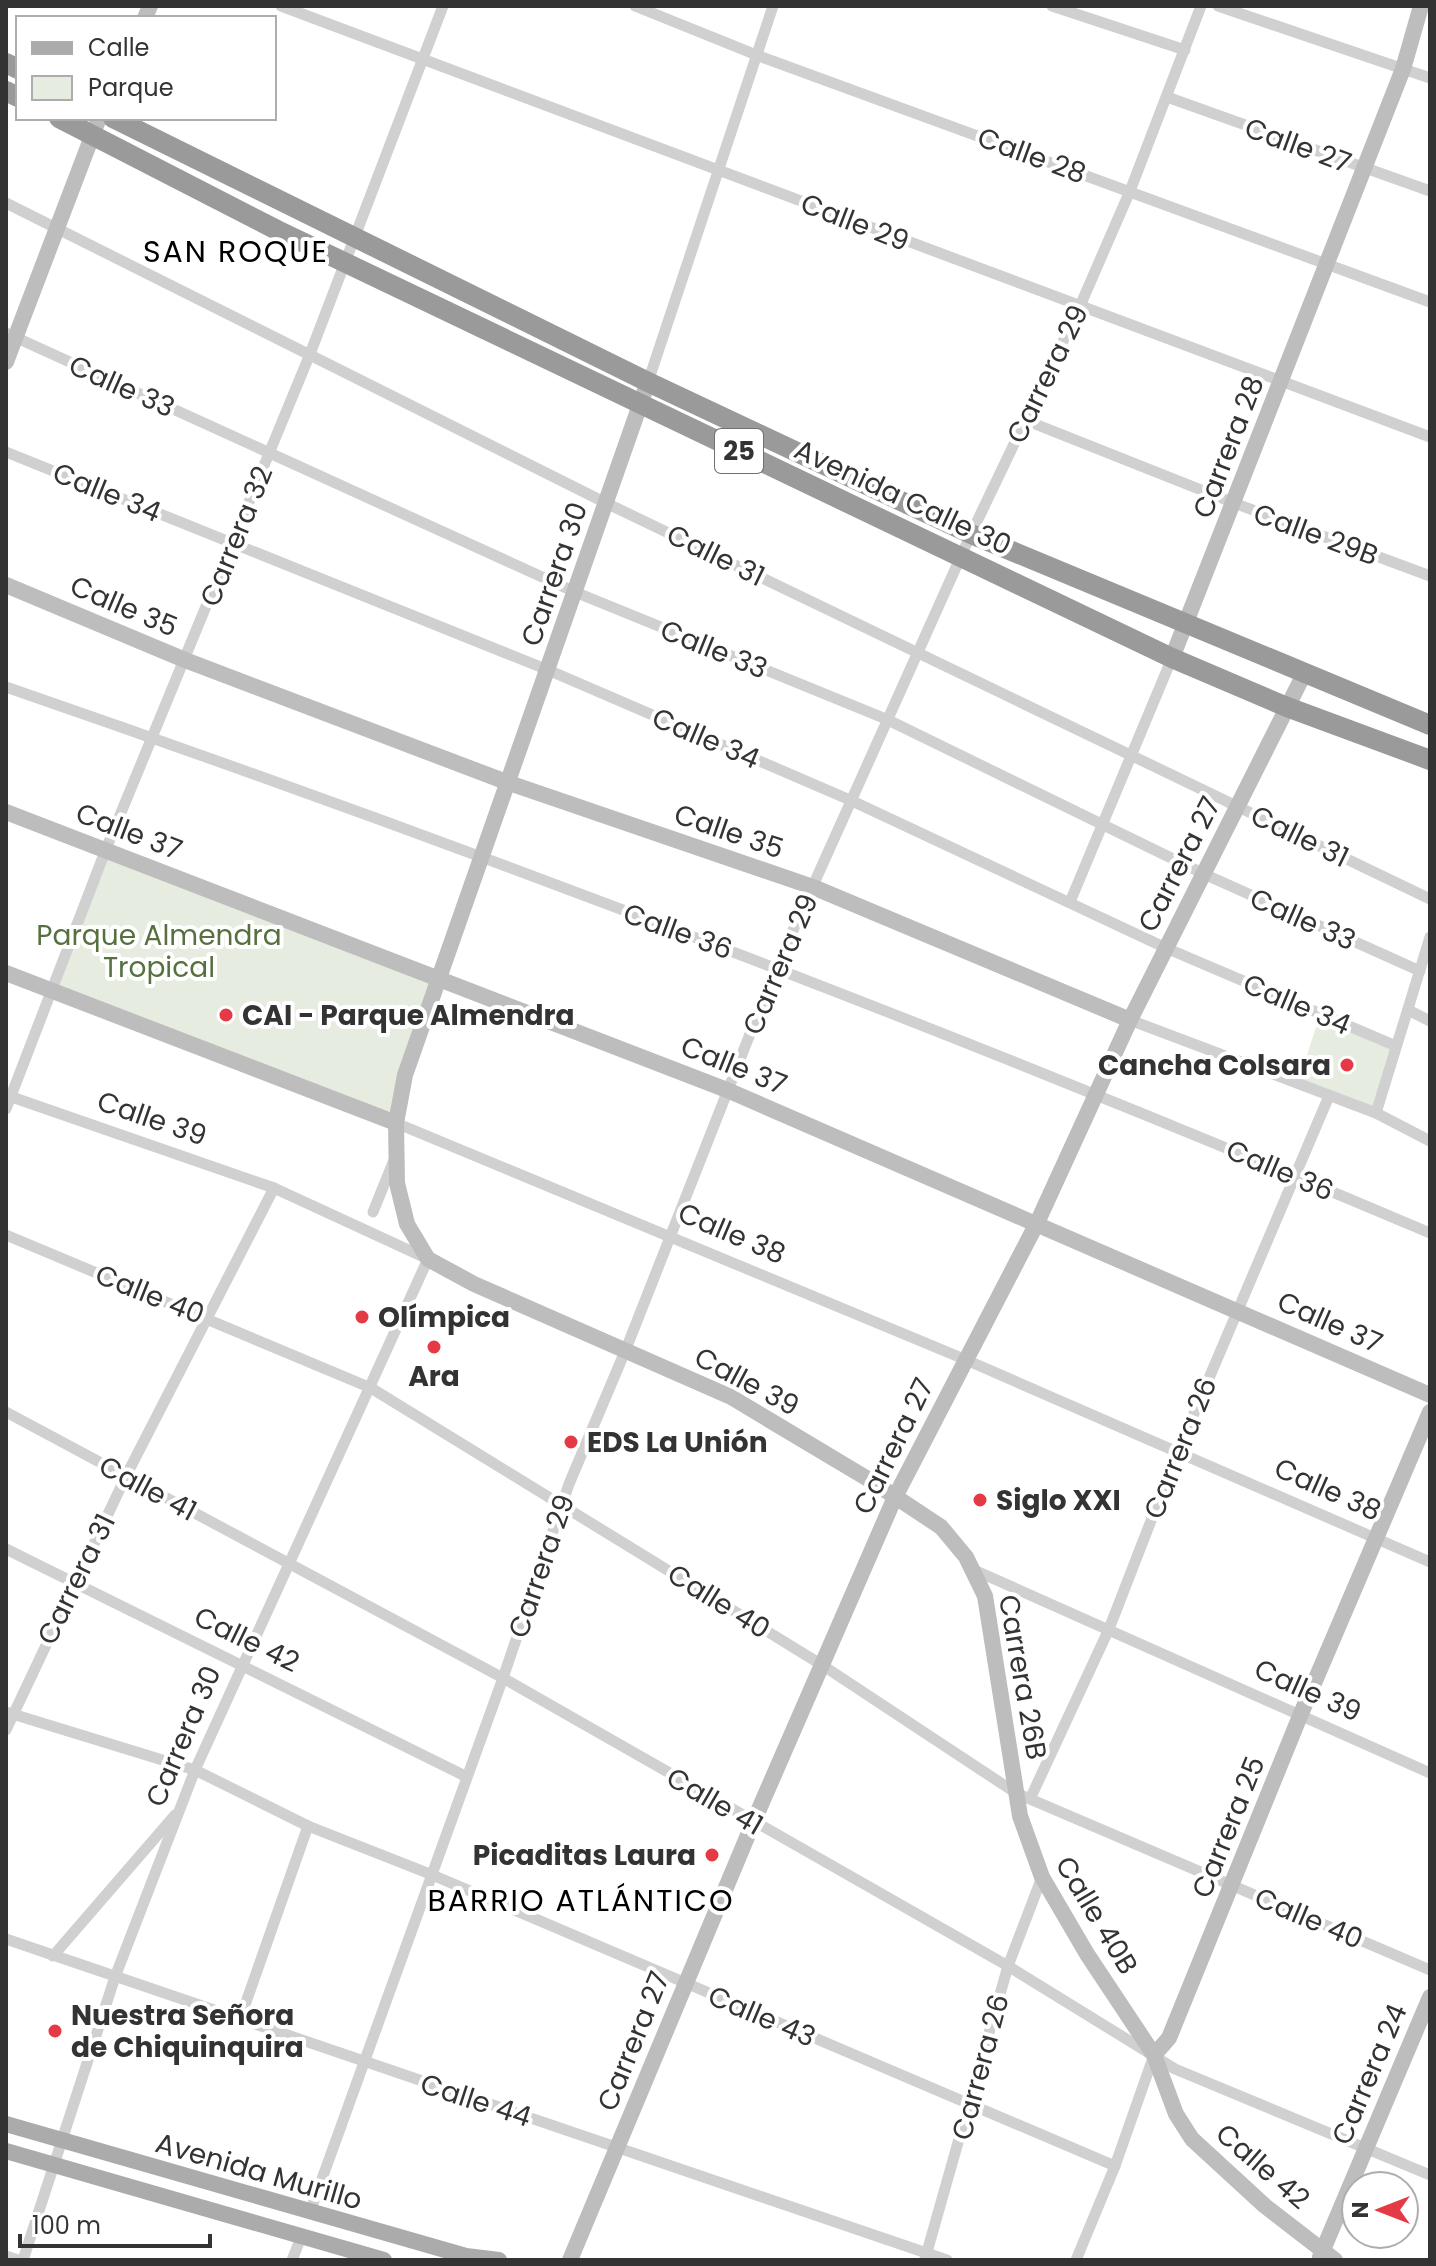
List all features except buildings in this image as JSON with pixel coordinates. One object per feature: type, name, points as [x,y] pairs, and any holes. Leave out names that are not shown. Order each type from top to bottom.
[{"type":"highway","name":"Avenida Calle 30","points":[[67,120],[96,127],[343,261],[1172,658],[1287,707],[1430,760]]},
{"type":"highway","name":"Avenida Calle 30","points":[[117,120],[648,382],[971,534],[1430,725]]},
{"type":"main road","name":"Avenida Murillo","points":[[6,2124],[466,2256],[499,2260]]},
{"type":"main road","name":"Avenida Murillo","points":[[6,2151],[384,2260]]},
{"type":"street","name":"Calle 29","points":[[281,6],[1430,437]]},
{"type":"street","name":"Carrera 32","points":[[6,1109],[106,849],[310,354],[443,6]]},
{"type":"street","name":"Calle 28","points":[[635,6],[759,56],[1430,302]]},
{"type":"street","name":"Carrera 30","points":[[20,2260],[115,1977],[195,1770],[428,1259],[407,1224],[394,1160],[396,1123],[405,1075],[641,404],[759,56],[773,6]]},
{"type":"street","points":[[1052,6],[1185,50]]},
{"type":"street","name":"Carrera 29","points":[[310,2212],[465,1776],[503,1678],[562,1504],[672,1235],[776,968],[886,719],[1080,306],[1130,191],[1201,6]]},
{"type":"street","points":[[1218,6],[1430,78]]},
{"type":"street","name":"Carrera 28","points":[[1070,902],[1186,626],[1282,381],[1403,69],[1421,6]]},
{"type":"street","name":"Calle 27","points":[[1167,97],[1430,191]]},
{"type":"street","points":[[6,362],[11,335],[96,127]]},
{"type":"street","name":"Calle 31","points":[[6,203],[606,503],[1430,899]]},
{"type":"street","name":"Calle 33","points":[[11,335],[575,592],[886,719],[1102,826],[1420,971]]},
{"type":"street","name":"Calle 29B","points":[[1025,420],[1430,576]]},
{"type":"street","name":"Calle 34","points":[[6,452],[548,670],[850,800],[1166,948],[1396,1046]]},
{"type":"street","name":"Calle 35","points":[[6,585],[185,660],[509,783],[813,887],[1130,1020],[1376,1113],[1430,1141]]},
{"type":"street","name":"Carrera 27","points":[[570,2260],[753,1823],[895,1497],[1037,1223],[1130,1020],[1304,674]]},
{"type":"street","name":"Calle 36","points":[[6,687],[152,737],[776,968],[1096,1092],[1430,1233]]},
{"type":"street","name":"Calle 37","points":[[6,812],[727,1090],[1238,1309],[1430,1395]]},
{"type":"street","points":[[1376,1113],[1430,937]]},
{"type":"street","name":"Calle 38","points":[[6,973],[396,1123],[672,1235],[1430,1562]]},
{"type":"street","points":[[1408,1010],[1430,1021]]},
{"type":"street","name":"Calle 39","points":[[9,1096],[274,1188],[428,1259],[474,1284],[731,1397],[941,1527],[974,1570],[1430,1773]]},
{"type":"street","name":"Carrera 26","points":[[1023,1796],[1109,1629],[1178,1451],[1329,1096]]},
{"type":"street","name":"Carrera 30","points":[[373,1212],[394,1160]]},
{"type":"street","name":"Carrera 31","points":[[6,1730],[9,1713],[126,1476],[274,1188]]},
{"type":"street","name":"Calle 40","points":[[6,1235],[371,1388],[822,1665],[1023,1796],[1430,1970]]},
{"type":"street","name":"Calle 41","points":[[6,1412],[503,1678],[1008,1966],[1175,2069],[1430,2175]]},
{"type":"street","name":"Carrera 25","points":[[1076,2260],[1115,2166],[1154,2055],[1169,2038],[1234,1886],[1300,1716],[1430,1412]]},
{"type":"street","name":"Calle 42","points":[[6,1549],[465,1776]]},
{"type":"street","name":"Carrera 26B","points":[[974,1570],[992,1623],[1023,1796]]},
{"type":"street","name":"Calle 43","points":[[9,1713],[195,1770],[308,1826],[430,1874],[1115,2166]]},
{"type":"street","name":"Calle 40B","points":[[1023,1796],[1028,1843],[1042,1877],[1087,1954],[1154,2055]]},
{"type":"street","points":[[53,1956],[180,1809]]},
{"type":"street","points":[[239,2022],[308,1826]]},
{"type":"street","name":"Carrera 26","points":[[926,2257],[1008,1966],[1042,1877]]},
{"type":"street","name":"Calle 44","points":[[6,1939],[239,2022],[617,2147],[926,2257],[947,2260]]},
{"type":"street","name":"Carrera 24","points":[[1326,2257],[1366,2147],[1430,1997]]},
{"type":"street","name":"Calle 42","points":[[1154,2055],[1164,2089],[1192,2139],[1326,2257]]},
{"type":"street","points":[[292,2260],[302,2235]]},
{"type":"street","points":[[6,2256],[20,2260]]},
{"type":"green space","name":"Parque Almendra Tropical","points":[[106,849],[441,979],[396,1123],[51,991]]},
{"type":"green space","name":"Cancha Colsara","points":[[1320,1015],[1396,1046],[1376,1113],[1298,1083]]},
{"type":"place","name":"CAI - Parque Almendra","points":[[226,1015]]},
{"type":"place","name":"Cancha Colsara","points":[[1347,1065]]},
{"type":"place","name":"Olímpica","points":[[362,1317]]},
{"type":"place","name":"Ara","points":[[434,1347]]},
{"type":"place","name":"EDS La Unión","points":[[571,1442]]},
{"type":"place","name":"Siglo XXI","points":[[980,1500]]},
{"type":"place","name":"Picaditas Laura","points":[[712,1855]]},
{"type":"place","name":"Nuestra Señora de Chiquinquira","points":[[55,2031]]},
{"type":"district","name":"SAN ROQUE","points":[[236,252]]},
{"type":"district","name":"BARRIO ATLÁNTICO","points":[[581,1901]]}]
